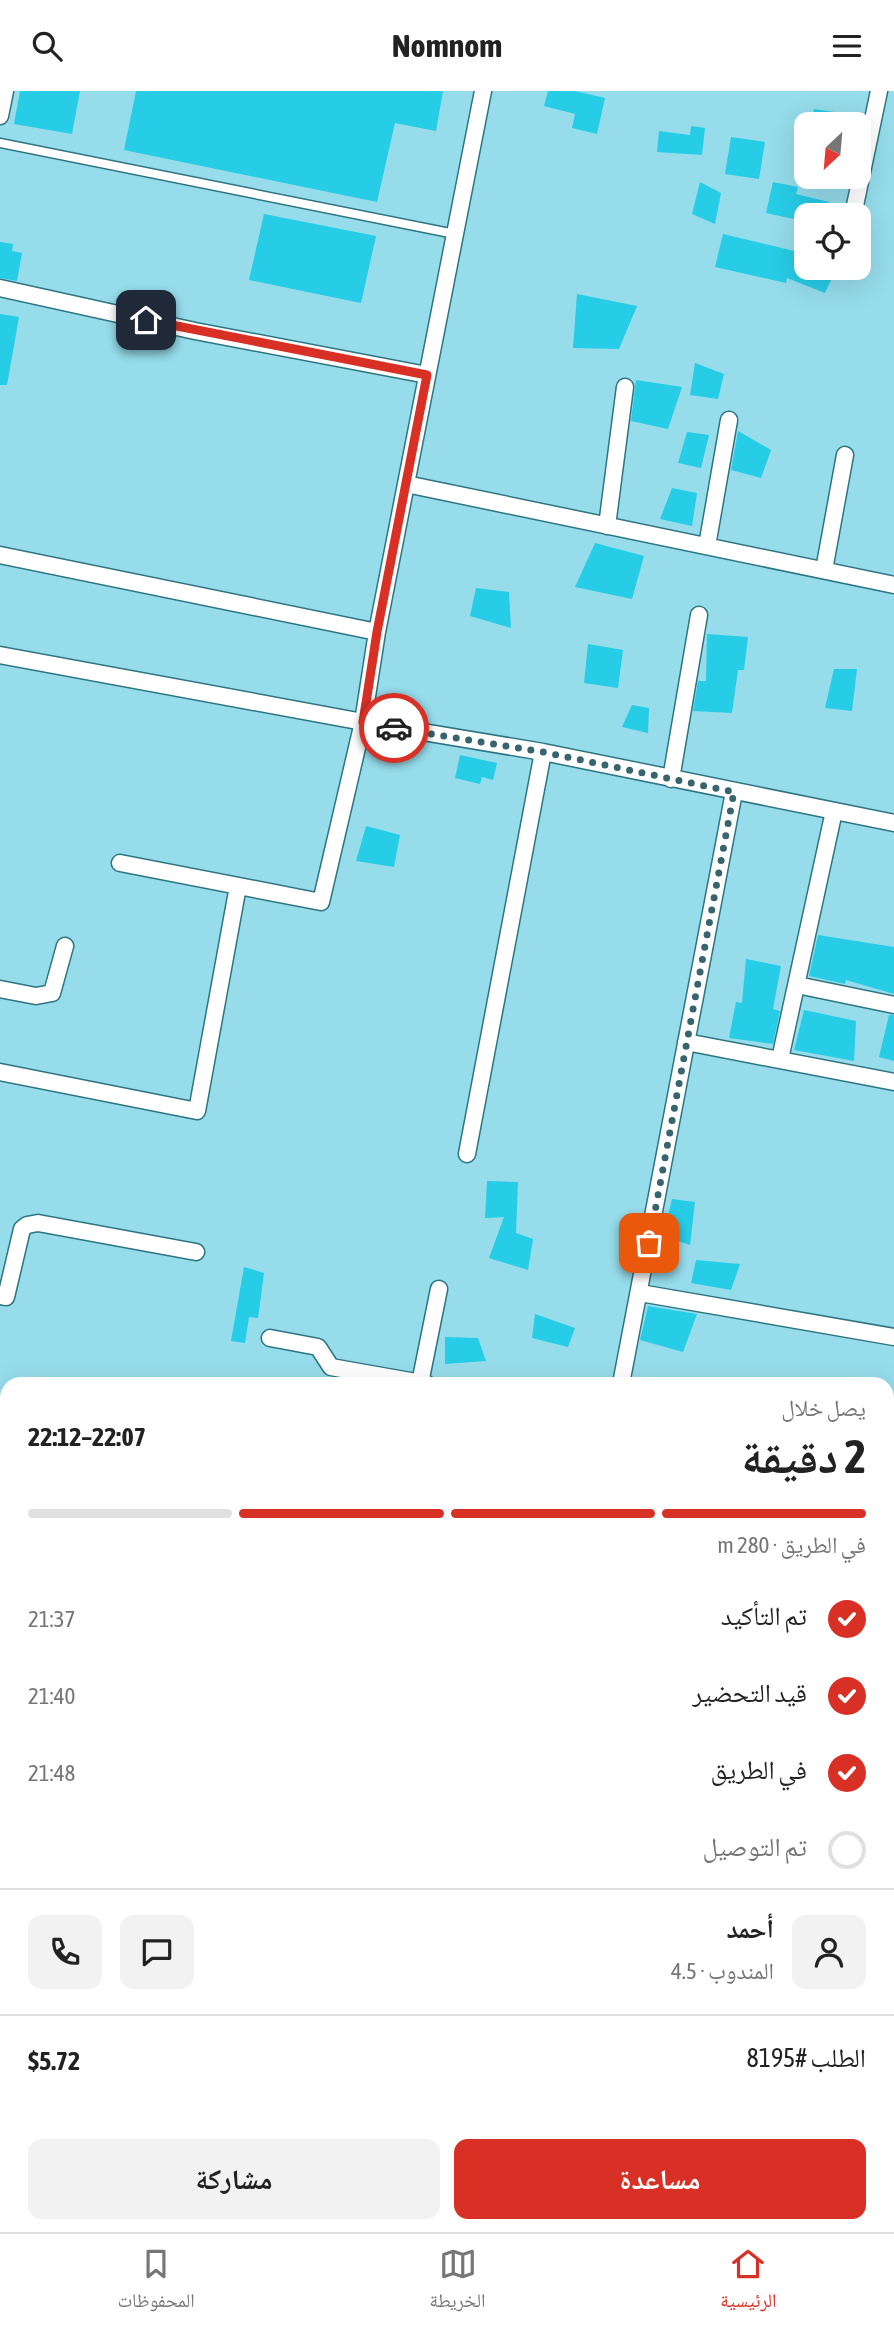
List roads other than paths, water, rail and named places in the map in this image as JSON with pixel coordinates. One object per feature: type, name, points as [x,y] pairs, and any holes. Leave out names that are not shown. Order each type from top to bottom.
[{"type":"street","points":[[0,116],[5,91]]},
{"type":"street","points":[[120,863],[321,902],[363,722],[377,632],[483,91]]},
{"type":"street","points":[[856,203],[879,91]]},
{"type":"street","points":[[0,288],[195,331],[427,375]]},
{"type":"street","points":[[607,526],[625,387]]},
{"type":"street","points":[[708,547],[729,420]]},
{"type":"street","points":[[824,570],[845,455]]},
{"type":"street","points":[[406,484],[894,585]]},
{"type":"street","points":[[0,555],[377,632]]},
{"type":"street","points":[[671,779],[699,615]]},
{"type":"street","points":[[0,655],[363,722],[543,752],[894,823]]},
{"type":"street","points":[[467,1154],[543,752]]},
{"type":"street","points":[[622,1377],[734,792]]},
{"type":"street","points":[[780,1059],[834,811]]},
{"type":"street","points":[[0,1072],[197,1111],[238,886]]},
{"type":"street","points":[[0,989],[36,996],[52,993],[65,946]]},
{"type":"street","points":[[797,985],[894,1005]]},
{"type":"street","points":[[686,1042],[894,1082]]},
{"type":"street","points":[[0,1296],[6,1297],[22,1229],[27,1225],[38,1223],[195,1252]]},
{"type":"street","points":[[425,1377],[439,1289]]},
{"type":"street","points":[[640,1293],[894,1337]]},
{"type":"street","points":[[270,1338],[318,1347],[331,1367],[386,1377]]},
{"type":"lane","points":[[0,143],[455,234]]}]
